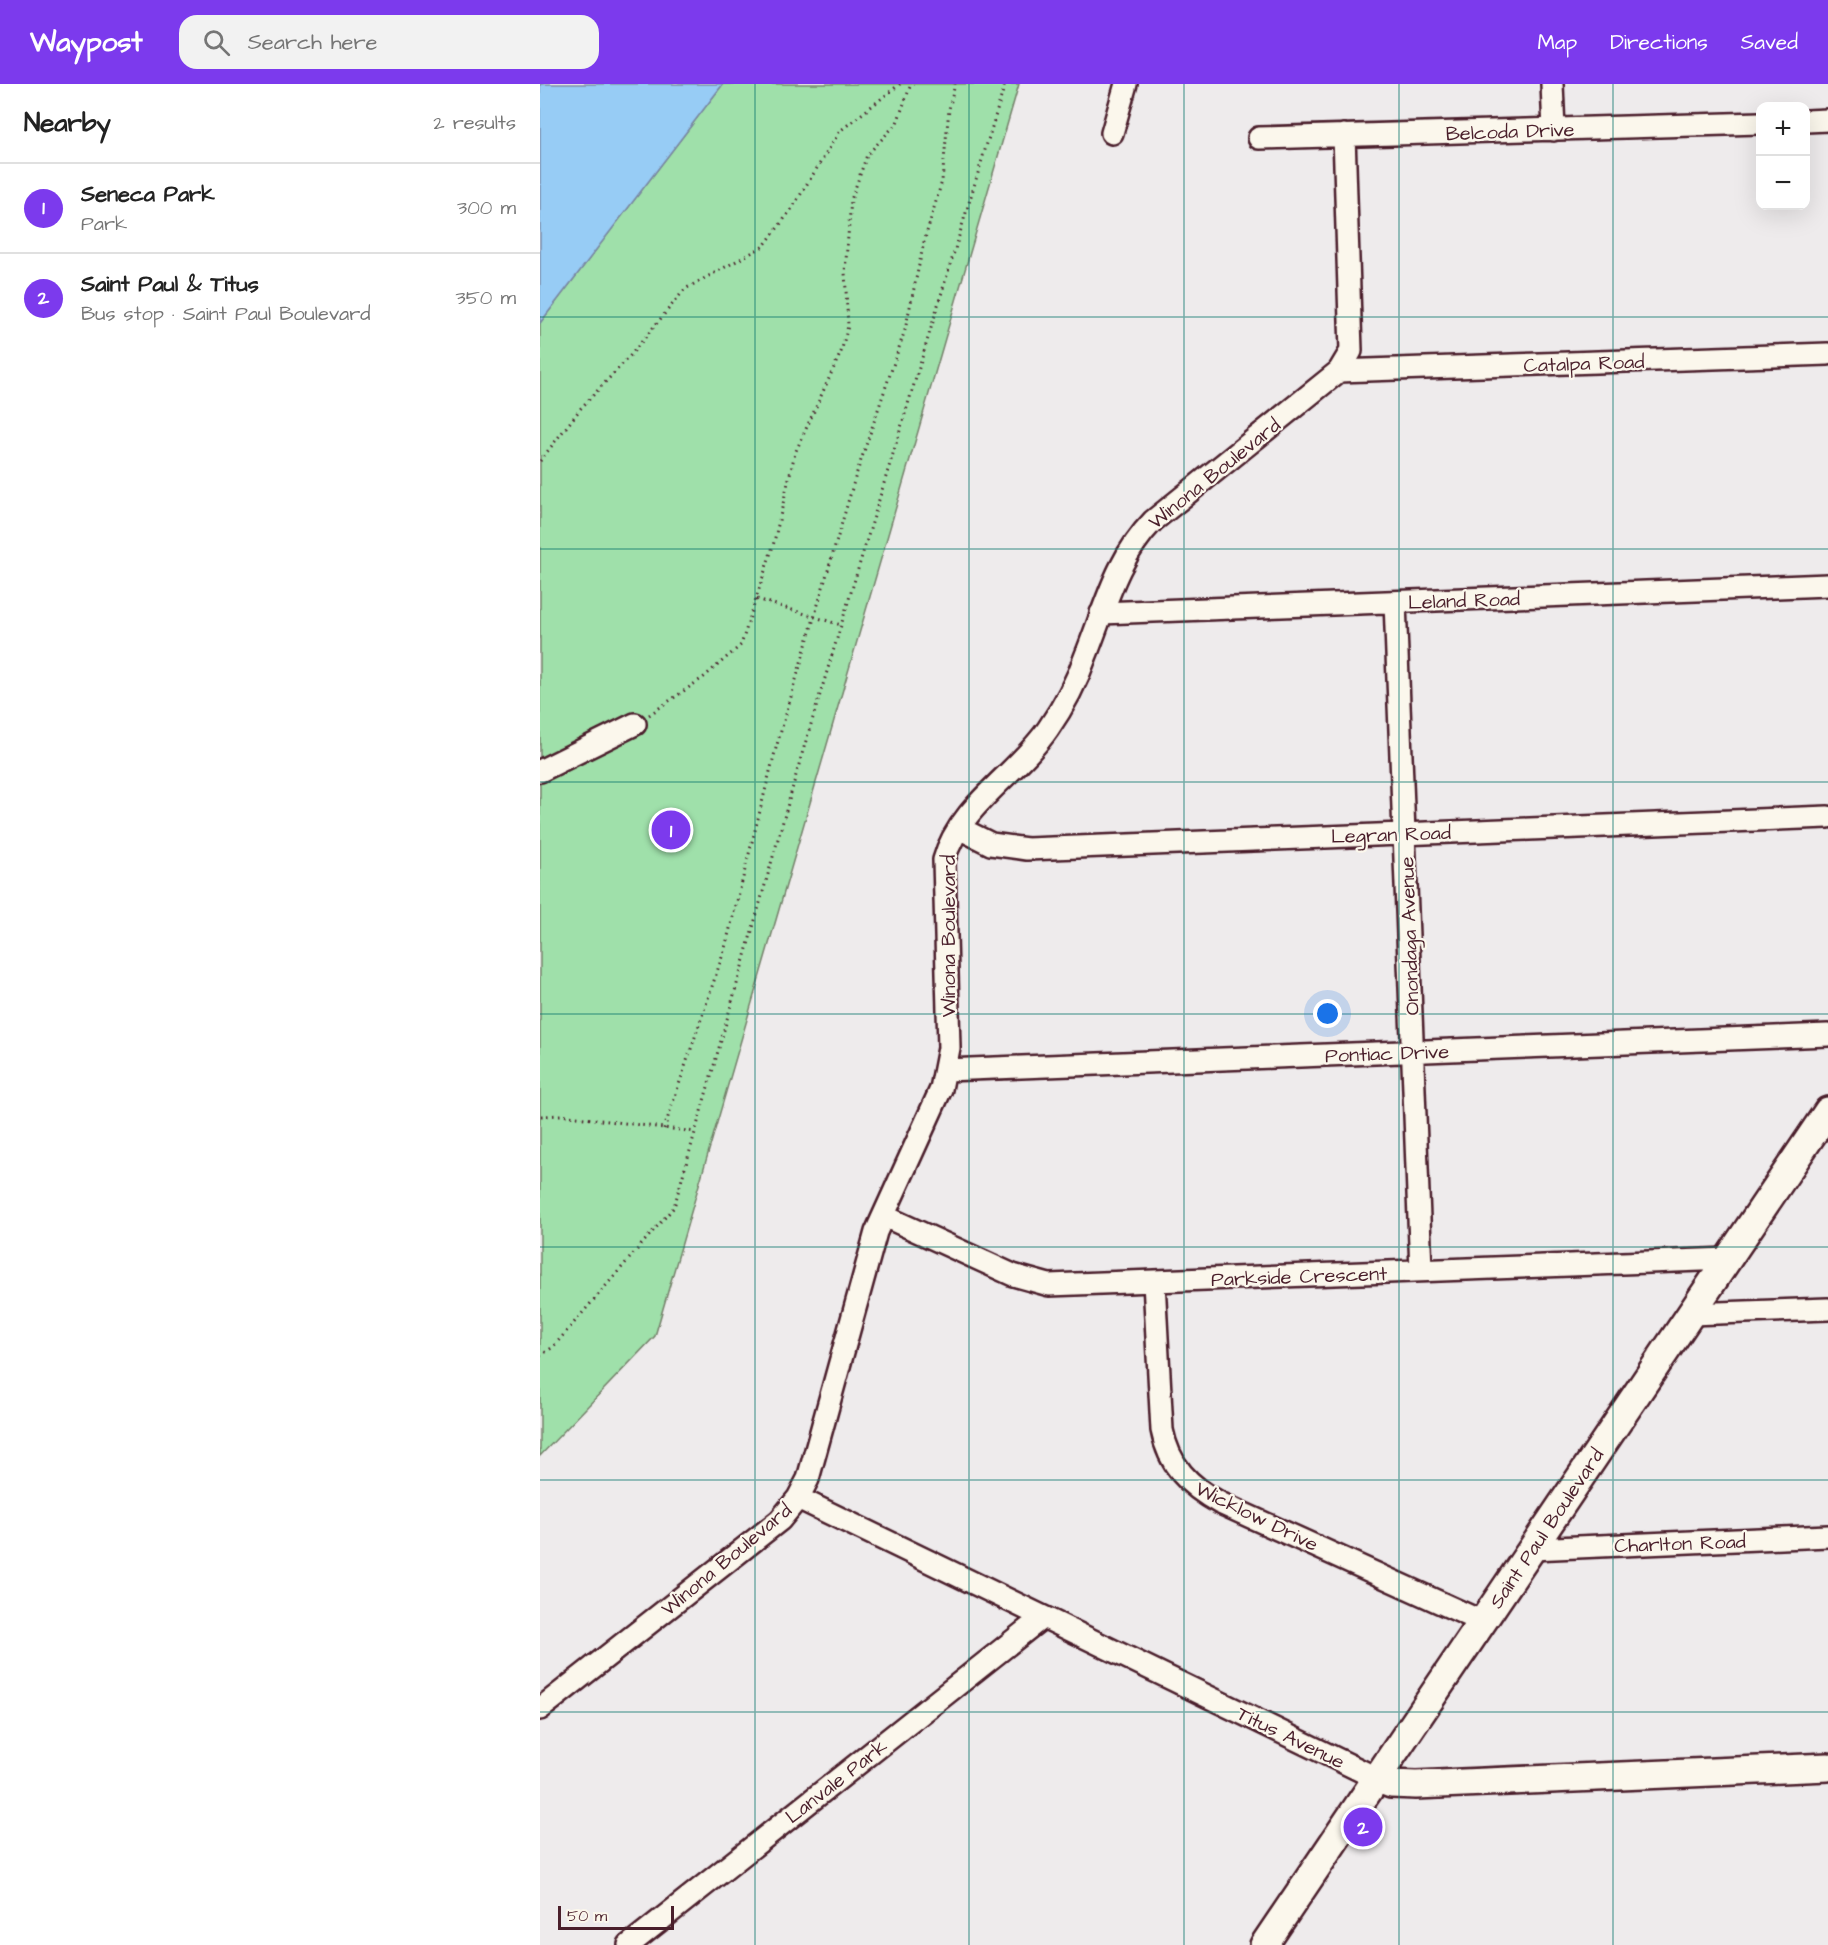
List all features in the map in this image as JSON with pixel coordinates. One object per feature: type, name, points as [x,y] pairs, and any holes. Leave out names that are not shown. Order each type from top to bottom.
[{"type":"main road","name":"Saint Paul Boulevard","points":[[1264,1945],[1828,1111]]},
{"type":"main road","name":"Titus Avenue","points":[[1378,1779],[1391,1784],[1416,1785],[1828,1767]]},
{"type":"street","points":[[1112,134],[1126,84]]},
{"type":"street","points":[[1552,84],[1554,130]]},
{"type":"street","points":[[1810,121],[1828,120]]},
{"type":"street","name":"Belcoda Drive","points":[[1259,138],[1756,123]]},
{"type":"street","name":"Winona Boulevard","points":[[540,1709],[780,1520],[798,1498],[814,1461],[876,1232],[941,1089],[946,1070],[949,1048],[944,860],[949,842],[1047,731],[1068,697],[1125,555],[1153,521],[1339,371],[1351,351],[1344,135]]},
{"type":"street","name":"Catalpa Road","points":[[1339,371],[1828,354]]},
{"type":"street","name":"Leland Road","points":[[1101,613],[1828,585]]},
{"type":"street","name":"Onondaga Avenue","points":[[1395,602],[1421,1270]]},
{"type":"street","points":[[540,771],[635,724]]},
{"type":"street","name":"Legran Road","points":[[959,828],[991,844],[1027,849],[1828,817]]},
{"type":"street","name":"Pontiac Drive","points":[[946,1070],[1828,1035]]},
{"type":"street","name":"Parkside Crescent","points":[[884,1216],[1030,1281],[1068,1286],[1728,1258]]},
{"type":"street","name":"Wicklow Drive","points":[[1154,1282],[1162,1430],[1166,1450],[1187,1480],[1220,1503],[1483,1622]]},
{"type":"street","points":[[1690,1314],[1828,1309]]},
{"type":"street","name":"Titus Avenue","points":[[798,1498],[1378,1779]]},
{"type":"street","name":"Charlton Road","points":[[1532,1549],[1828,1536]]},
{"type":"street","name":"Lanvale Park","points":[[629,1945],[1043,1617]]},
{"type":"path","points":[[540,461],[581,408],[629,357],[685,289],[764,246],[791,210],[840,131],[900,84]]},
{"type":"path","points":[[635,724],[704,677],[741,645],[773,546],[795,453],[841,352],[848,326],[845,272],[851,200],[867,155],[897,123],[911,84]]},
{"type":"path","points":[[664,1129],[725,948],[776,748],[855,477],[905,330],[924,242],[942,182],[949,109],[955,84]]},
{"type":"path","points":[[540,1356],[553,1347],[674,1207],[842,625],[1005,84]]},
{"type":"path","points":[[757,599],[842,625]]},
{"type":"path","points":[[541,1116],[561,1115],[695,1132]]},
{"type":"green space","points":[[723,84],[1019,84],[655,1336],[540,1456],[540,323]]},
{"type":"water","points":[[540,84],[723,84],[540,323]]},
{"type":"place","name":"Seneca Park","points":[[671,830]]},
{"type":"place","name":"Saint Paul & Titus","points":[[1363,1827]]}]
